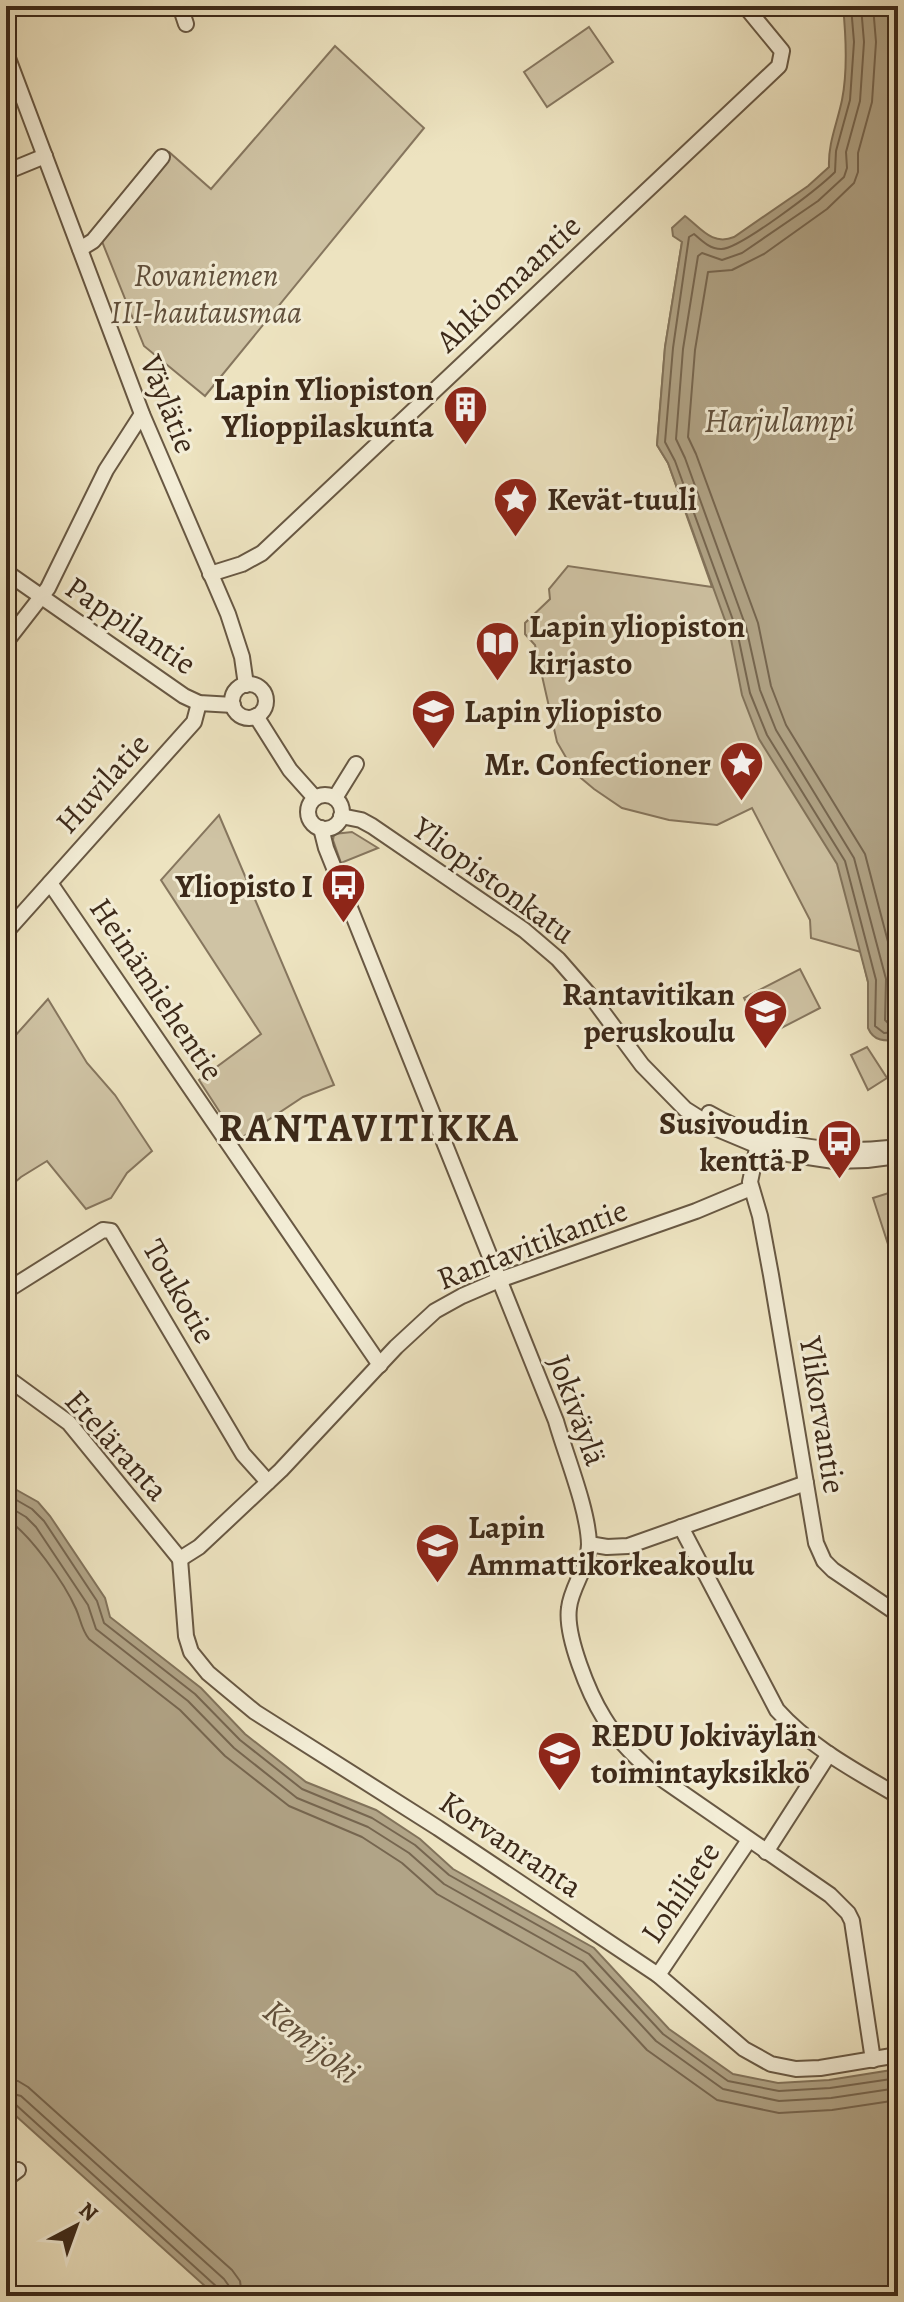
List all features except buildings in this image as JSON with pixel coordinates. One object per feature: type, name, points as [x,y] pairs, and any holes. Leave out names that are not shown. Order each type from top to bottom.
[{"type":"street","points":[[180,6],[186,24]]},
{"type":"street","name":"Ahkiomaantie","points":[[210,574],[242,564],[262,553],[779,66],[782,51],[745,6]]},
{"type":"street","name":"Väylätie","points":[[6,53],[142,414],[228,614],[242,657],[246,685]]},
{"type":"street","points":[[6,172],[45,156]]},
{"type":"street","points":[[80,249],[93,241],[162,157]]},
{"type":"street","points":[[6,642],[42,598],[106,470],[142,414]]},
{"type":"street","name":"Pappilantie","points":[[6,572],[184,696],[199,703],[233,705]]},
{"type":"street","points":[[246,685],[256,686],[266,698],[264,709],[256,716],[245,717],[233,705],[237,690],[246,685]]},
{"type":"street","name":"Huvilatie","points":[[6,932],[194,722],[199,703]]},
{"type":"street","points":[[256,716],[290,770],[315,798]]},
{"type":"street","points":[[335,798],[356,764]]},
{"type":"street","points":[[325,795],[335,798],[341,806],[341,816],[331,827],[321,828],[309,818],[309,807],[315,798],[325,795]]},
{"type":"street","name":"Yliopistonkatu","points":[[341,816],[372,826],[542,944],[575,977],[631,1051],[661,1083],[720,1120],[788,1154],[834,1161],[898,1156]]},
{"type":"street","name":"Jokiväylä","points":[[321,828],[326,848],[556,1421],[580,1501],[589,1544],[568,1617],[582,1667],[603,1717],[632,1754],[652,1772],[838,1902],[852,1921],[873,2060]]},
{"type":"street","name":"Heinämiehentie","points":[[50,883],[380,1365]]},
{"type":"street","points":[[751,1188],[750,1173],[760,1141]]},
{"type":"street","name":"Yliopistonkatu","points":[[760,1141],[836,1151],[898,1147]]},
{"type":"street","name":"Rantavitikantie","points":[[180,1559],[199,1547],[268,1482],[435,1311],[499,1280],[696,1211],[751,1188]]},
{"type":"street","name":"Ylikorvantie","points":[[751,1188],[769,1259],[813,1534],[824,1561],[898,1614]]},
{"type":"street","name":"Toukotie","points":[[6,1291],[103,1230],[111,1231],[243,1454],[268,1482]]},
{"type":"street","name":"Eteläranta","points":[[6,1377],[69,1423],[180,1559]]},
{"type":"street","points":[[589,1544],[628,1546],[806,1483]]},
{"type":"street","points":[[681,1527],[777,1710],[829,1754],[898,1796]]},
{"type":"street","name":"Korvanranta","points":[[180,1559],[186,1636],[191,1652],[208,1673],[255,1712],[438,1828],[658,1975],[744,2049],[771,2064],[796,2069],[820,2068],[898,2055]]},
{"type":"street","points":[[766,1852],[829,1754]]},
{"type":"street","name":"Lohiliete","points":[[658,1975],[749,1840]]},
{"type":"green space","points":[[589,27],[613,62],[547,107],[524,72]]},
{"type":"green space","name":"Rovaniemen III-hautausmaa","points":[[335,46],[424,128],[205,396],[144,346],[99,234],[169,152],[211,189]]},
{"type":"green space","points":[[682,242],[735,410],[868,982],[861,952],[811,938],[810,920],[752,808],[717,825],[669,820],[622,808],[575,773],[557,742],[535,645],[525,634],[525,623],[550,599],[549,589],[568,566],[712,587],[668,463],[657,445],[665,347]]},
{"type":"green space","points":[[219,815],[334,1085],[303,1097],[238,1140],[199,1080],[261,1034],[161,880]]},
{"type":"green space","points":[[352,832],[378,848],[341,863],[334,834]]},
{"type":"green space","points":[[800,969],[820,1008],[764,1037],[744,998]]},
{"type":"green space","points":[[48,999],[87,1063],[115,1095],[152,1151],[127,1173],[111,1198],[86,1209],[47,1161],[6,1190],[6,1046]]},
{"type":"green space","points":[[867,1047],[887,1078],[868,1090],[851,1055]]},
{"type":"green space","points":[[898,1190],[898,1275],[873,1198]]},
{"type":"water","name":"Harjulampi","points":[[843,6],[898,6],[898,1040],[884,1040],[870,1033],[868,982],[837,864],[759,739],[742,695],[730,634],[668,463],[657,445],[665,347],[682,242],[673,236],[672,228],[685,216],[713,237],[734,237],[808,186],[829,167],[831,142],[845,77]]},
{"type":"water","name":"Kemijoki","points":[[6,1484],[38,1502],[50,1516],[105,1598],[110,1617],[201,1688],[245,1734],[306,1782],[376,1810],[420,1839],[453,1869],[594,1948],[669,2029],[733,2074],[778,2083],[829,2080],[898,2069],[898,2296],[216,2296],[6,2107]]},
{"type":"place","name":"Lapin Yliopiston Ylioppilaskunta","points":[[465,446]]},
{"type":"place","name":"Kevät-tuuli","points":[[516,538]]},
{"type":"place","name":"Lapin yliopiston kirjasto","points":[[498,683]]},
{"type":"place","name":"Lapin yliopisto","points":[[433,750]]},
{"type":"place","name":"Mr. Confectioner","points":[[742,803]]},
{"type":"place","name":"Yliopisto I","points":[[344,925]]},
{"type":"place","name":"Rantavitikan peruskoulu","points":[[766,1051]]},
{"type":"place","name":"Susivoudin kenttä P","points":[[840,1180]]},
{"type":"place","name":"Lapin Ammattikorkeakoulu","points":[[437,1584]]},
{"type":"place","name":"REDU Jokiväylän toimintayksikkö","points":[[560,1792]]},
{"type":"district","name":"RANTAVITIKKA","points":[[369,1127]]}]
